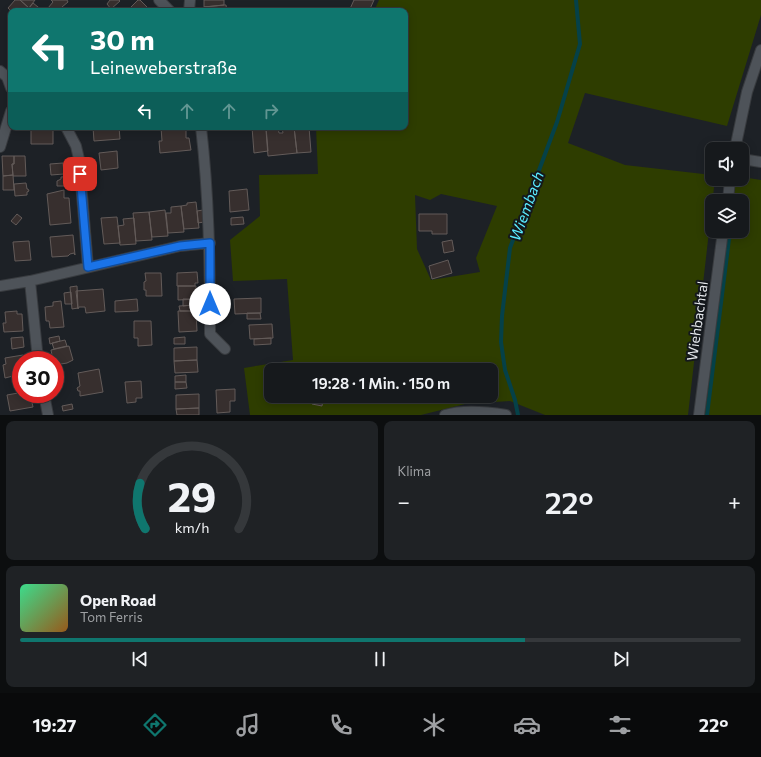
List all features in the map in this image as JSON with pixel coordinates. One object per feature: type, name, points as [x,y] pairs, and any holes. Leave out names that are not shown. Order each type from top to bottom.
[{"type":"street","points":[[159,0],[167,8]]},
{"type":"street","points":[[736,142],[747,92],[761,50]]},
{"type":"street","points":[[0,71],[8,80]]},
{"type":"street","points":[[0,147],[8,121]]},
{"type":"street","points":[[68,130],[76,146],[79,159],[88,267]]},
{"type":"street","points":[[202,130],[210,243],[210,334],[226,349]]},
{"type":"street","points":[[749,160],[761,162]]},
{"type":"street","name":"Wiehbachtal","points":[[698,415],[722,238]]},
{"type":"street","points":[[0,286],[30,281],[180,246],[210,243]]},
{"type":"street","points":[[30,281],[37,351]]},
{"type":"street","points":[[46,403],[48,415]]},
{"type":"street","points":[[445,415],[454,412],[496,413],[506,415]]},
{"type":"green space","points":[[379,0],[761,0],[761,15],[727,126],[585,93],[568,143],[625,165],[705,174],[705,186],[714,186],[713,194],[705,194],[705,238],[708,238],[688,415],[545,415],[510,401],[498,402],[498,363],[275,363],[293,360],[287,279],[233,281],[230,240],[260,216],[259,175],[318,174],[316,130],[408,130],[408,8],[375,8]],"holes":[[[441,194],[497,206],[476,258],[480,272],[431,280],[417,249],[415,195],[430,200]]]},
{"type":"green space","points":[[749,178],[761,180],[761,415],[705,415],[727,238],[749,238],[749,194],[733,194],[734,186],[749,186]]},
{"type":"green space","points":[[264,365],[264,403],[480,403],[465,404],[421,415],[250,415],[244,368]]},
{"type":"building","points":[[15,0],[20,0],[29,8],[8,8]]},
{"type":"building","points":[[20,0],[35,0],[29,8]]},
{"type":"building","points":[[51,0],[67,0],[68,2],[62,7],[63,8],[48,8],[53,2]]},
{"type":"building","points":[[110,0],[120,1],[112,8],[107,4]]},
{"type":"building","points":[[138,0],[140,0],[148,8],[130,8]]},
{"type":"building","points":[[204,0],[224,0],[224,5],[204,7]]},
{"type":"building","points":[[354,0],[374,0],[370,8],[350,8]]},
{"type":"building","points":[[33,3],[39,8],[29,8]]},
{"type":"building","points":[[226,5],[226,8],[206,8],[204,7]]},
{"type":"building","points":[[31,130],[53,130],[53,144],[31,144]]},
{"type":"building","points":[[93,130],[119,130],[120,139],[94,141]]},
{"type":"building","points":[[161,130],[186,130],[186,138],[189,138],[191,150],[160,153],[159,141],[162,141]]},
{"type":"building","points":[[252,130],[266,130],[268,151],[254,153]]},
{"type":"building","points":[[266,130],[278,130],[279,133],[283,133],[282,130],[294,130],[297,153],[268,156]]},
{"type":"building","points":[[294,130],[309,130],[311,152],[297,153]]},
{"type":"building","points":[[117,151],[118,168],[101,170],[99,153]]},
{"type":"building","points":[[2,156],[14,156],[14,164],[12,164],[13,175],[3,176]]},
{"type":"building","points":[[14,156],[25,156],[26,176],[13,176],[12,164],[14,164]]},
{"type":"building","points":[[63,163],[64,174],[51,175],[50,164]]},
{"type":"building","points":[[13,175],[14,190],[3,190],[3,176]]},
{"type":"building","points":[[74,176],[75,182],[66,183],[66,186],[57,186],[57,181],[61,179],[61,177]]},
{"type":"building","points":[[26,183],[29,191],[27,192],[27,195],[15,196],[14,184]]},
{"type":"building","points":[[247,189],[249,210],[230,212],[229,191]]},
{"type":"building","points":[[64,190],[64,198],[69,198],[71,223],[50,225],[47,194]]},
{"type":"building","points":[[196,202],[199,228],[184,229],[181,206],[187,205],[187,203]]},
{"type":"building","points":[[181,206],[184,232],[168,233],[166,213],[171,213],[171,207]]},
{"type":"building","points":[[165,210],[168,236],[152,237],[149,212]]},
{"type":"building","points":[[203,210],[204,222],[198,223],[197,211]]},
{"type":"building","points":[[149,212],[152,240],[136,241],[133,213]]},
{"type":"building","points":[[17,214],[22,218],[16,225],[11,221]]},
{"type":"building","points":[[419,214],[447,214],[447,234],[432,234],[432,231],[419,231]]},
{"type":"building","points":[[117,217],[120,243],[104,244],[101,218]]},
{"type":"building","points":[[243,217],[244,224],[231,225],[231,218]]},
{"type":"building","points":[[134,218],[136,244],[120,245],[118,226],[124,225],[123,219]]},
{"type":"building","points":[[73,235],[75,255],[74,253],[68,256],[52,257],[50,237]]},
{"type":"building","points":[[452,240],[454,251],[444,253],[442,242]]},
{"type":"building","points":[[29,241],[31,260],[15,261],[13,242]]},
{"type":"building","points":[[448,260],[452,273],[432,279],[429,266]]},
{"type":"building","points":[[197,272],[198,283],[195,283],[195,286],[177,286],[177,273]]},
{"type":"building","points":[[145,273],[161,273],[162,296],[146,296],[146,290],[144,290],[144,282],[146,281]]},
{"type":"building","points":[[77,286],[78,308],[72,309],[70,287]]},
{"type":"building","points":[[178,286],[196,286],[196,289],[199,288],[199,299],[178,300]]},
{"type":"building","points":[[103,289],[105,311],[86,313],[85,307],[79,307],[78,309],[76,291]]},
{"type":"building","points":[[71,292],[72,304],[65,304],[64,293]]},
{"type":"building","points":[[261,298],[261,313],[235,314],[234,299]]},
{"type":"building","points":[[137,299],[138,311],[115,312],[115,301]]},
{"type":"building","points":[[183,299],[193,299],[194,305],[183,306]]},
{"type":"building","points":[[61,301],[64,327],[50,328],[49,321],[46,321],[45,307],[53,306],[53,302]]},
{"type":"building","points":[[194,305],[194,311],[180,311],[179,306]]},
{"type":"building","points":[[17,311],[17,314],[22,314],[23,331],[4,332],[3,323],[6,323],[5,312]]},
{"type":"building","points":[[178,311],[196,311],[197,331],[179,332]]},
{"type":"building","points":[[247,313],[260,313],[261,319],[247,319]]},
{"type":"building","points":[[134,321],[151,321],[152,345],[138,346],[138,338],[134,338]]},
{"type":"building","points":[[272,324],[273,338],[250,339],[249,325]]},
{"type":"building","points":[[59,336],[60,341],[50,344],[49,338]]},
{"type":"building","points":[[23,337],[24,347],[12,349],[11,338]]},
{"type":"building","points":[[185,337],[185,344],[174,344],[174,338]]},
{"type":"building","points":[[271,338],[271,344],[254,345],[254,339]]},
{"type":"building","points":[[65,340],[67,346],[54,349],[52,343]]},
{"type":"building","points":[[69,346],[73,360],[64,364],[64,351],[51,350]]},
{"type":"building","points":[[197,347],[197,360],[174,361],[174,348]]},
{"type":"building","points":[[12,357],[12,376],[5,378],[3,365],[6,364],[5,358]]},
{"type":"building","points":[[197,360],[198,372],[175,373],[174,361]]},
{"type":"building","points":[[99,369],[103,392],[80,396],[80,391],[78,391],[77,388],[80,386],[78,373]]},
{"type":"building","points":[[186,375],[186,382],[175,382],[175,376]]},
{"type":"building","points":[[141,381],[142,398],[136,398],[136,402],[127,403],[125,382]]},
{"type":"building","points":[[175,382],[186,382],[187,388],[175,389]]},
{"type":"building","points":[[235,389],[235,401],[230,401],[230,412],[217,413],[216,390]]},
{"type":"building","points":[[12,394],[12,403],[32,403],[33,407],[10,411],[7,395]]},
{"type":"building","points":[[199,394],[199,408],[176,409],[176,395]]},
{"type":"building","points":[[312,403],[322,403],[322,406]]},
{"type":"building","points":[[72,404],[73,409],[63,411],[62,406]]},
{"type":"building","points":[[199,408],[199,415],[177,415],[176,409]]},
{"type":"waterway","name":"Wiembach","points":[[518,415],[515,400],[505,370],[501,342],[502,316],[510,248],[557,122],[580,44],[576,0]]},
{"type":"waterway","points":[[707,415],[729,238]]},
{"type":"route","points":[[80,174],[88,267],[180,246],[210,243],[210,304]]}]
